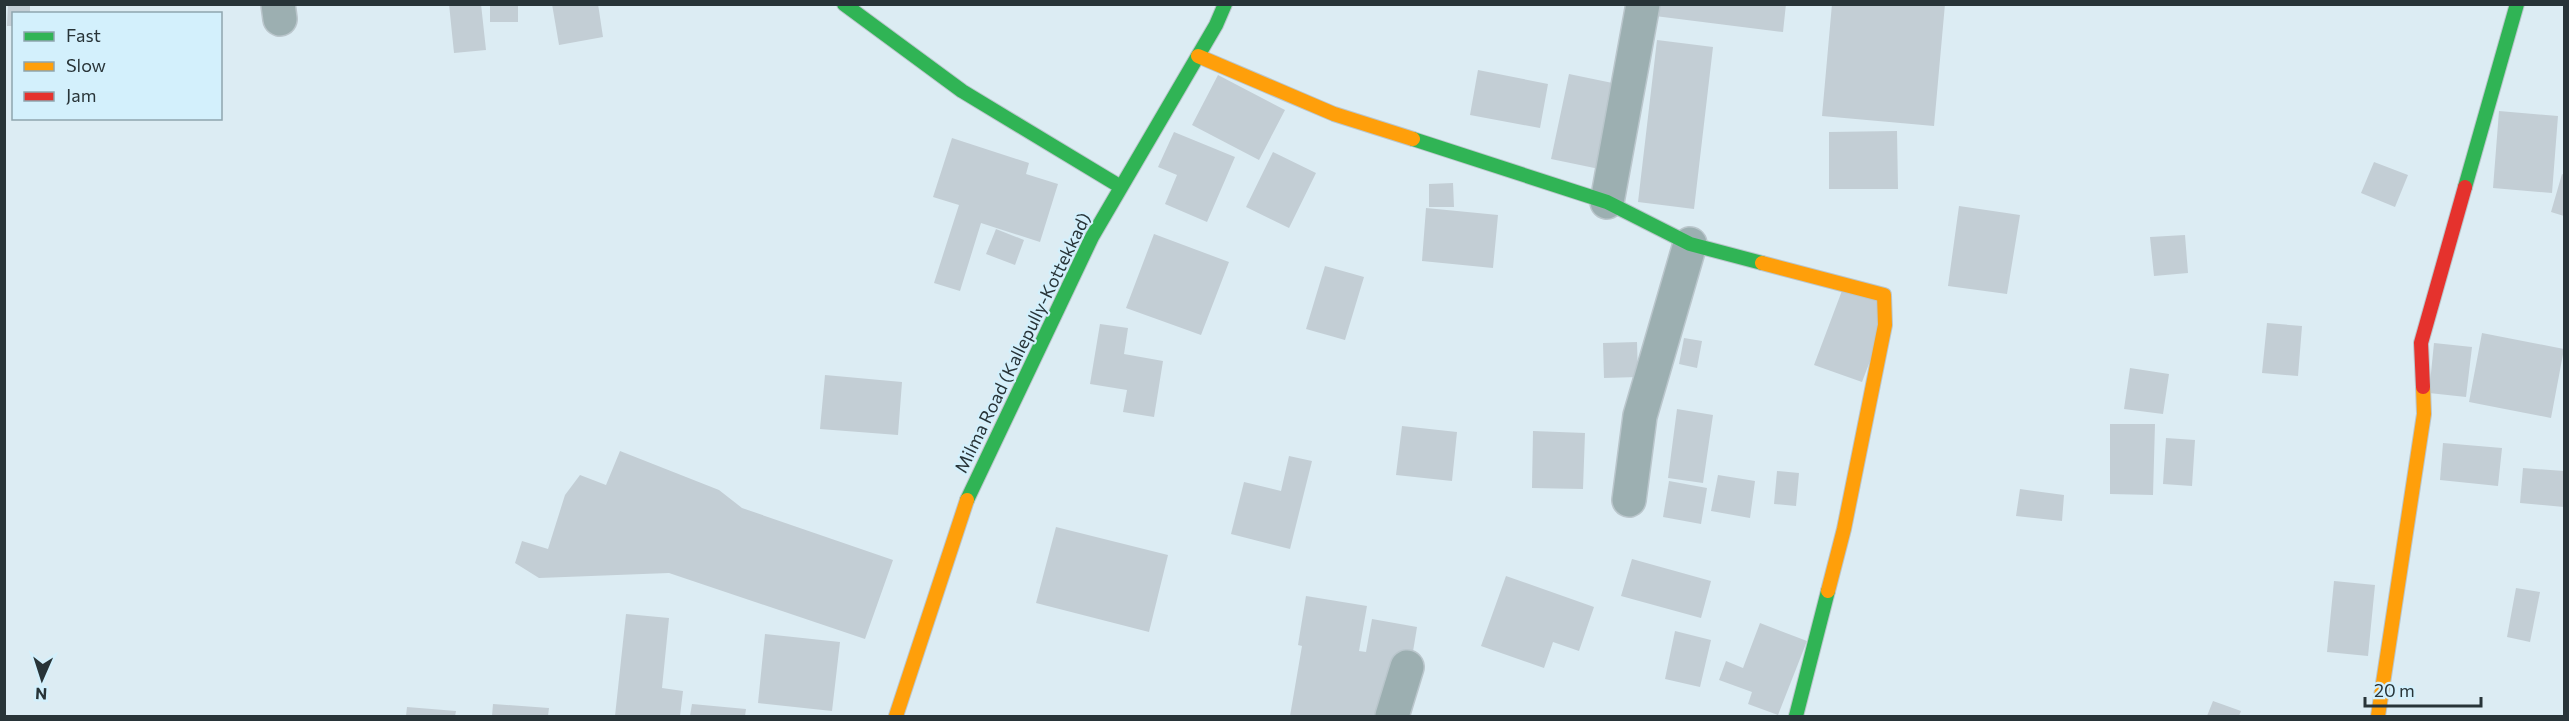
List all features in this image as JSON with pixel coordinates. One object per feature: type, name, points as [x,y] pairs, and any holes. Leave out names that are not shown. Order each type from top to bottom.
[{"type":"street","points":[[844,4],[962,91],[1121,187]]},
{"type":"street","name":"Milma Road (Kallepully-Kottekkad)","points":[[896,717],[964,506],[1092,237],[1216,25],[1225,4]]},
{"type":"street","points":[[1607,202],[1643,4]]},
{"type":"street","points":[[2378,717],[2424,414],[2421,343],[2517,4]]},
{"type":"street","points":[[1198,56],[1334,114],[1607,202],[1690,244],[1884,295],[1885,325],[1844,529],[1796,717]]},
{"type":"street","points":[[1629,500],[1640,417],[1690,244]]},
{"type":"street","points":[[1392,717],[1407,667]]},
{"type":"building","points":[[8,4],[30,4],[30,12],[12,12],[12,26],[7,26]]},
{"type":"building","points":[[449,4],[481,4],[486,50],[454,53]]},
{"type":"building","points":[[490,4],[518,4],[518,22],[490,22]]},
{"type":"building","points":[[552,4],[598,4],[603,37],[559,45]]},
{"type":"building","points":[[1657,4],[1786,4],[1783,32],[1655,16]]},
{"type":"building","points":[[1832,4],[1945,4],[1934,126],[1822,116]]},
{"type":"building","points":[[1657,40],[1713,47],[1694,209],[1638,202]]},
{"type":"building","points":[[1478,70],[1548,84],[1540,128],[1470,115]]},
{"type":"building","points":[[1569,74],[1627,86],[1609,171],[1551,159]]},
{"type":"building","points":[[1218,75],[1285,110],[1259,160],[1192,125]]},
{"type":"building","points":[[2499,111],[2558,116],[2552,193],[2493,188]]},
{"type":"building","points":[[1897,131],[1898,189],[1829,189],[1829,132]]},
{"type":"building","points":[[1174,132],[1235,157],[1207,222],[1165,204],[1177,175],[1158,167]]},
{"type":"building","points":[[952,138],[1029,163],[1026,174],[1058,184],[1040,242],[981,223],[960,291],[934,283],[959,205],[933,197]]},
{"type":"building","points":[[1273,152],[1316,173],[1289,228],[1246,207]]},
{"type":"building","points":[[2374,162],[2408,175],[2395,207],[2361,193]]},
{"type":"building","points":[[2562,174],[2564,175],[2564,216],[2551,212]]},
{"type":"building","points":[[1453,183],[1454,207],[1429,207],[1429,184]]},
{"type":"building","points":[[1959,206],[2020,215],[2007,294],[1948,286]]},
{"type":"building","points":[[1426,208],[1498,215],[1493,268],[1422,261]]},
{"type":"building","points":[[996,229],[1024,240],[1015,265],[986,254]]},
{"type":"building","points":[[1154,234],[1229,262],[1201,335],[1126,308]]},
{"type":"building","points":[[2185,235],[2188,273],[2154,276],[2150,237]]},
{"type":"building","points":[[1325,266],[1364,277],[1345,340],[1306,329]]},
{"type":"building","points":[[1843,288],[1891,306],[1862,382],[1814,365]]},
{"type":"building","points":[[2267,323],[2302,326],[2298,376],[2262,373]]},
{"type":"building","points":[[1100,324],[1128,328],[1124,354],[1163,361],[1154,417],[1123,412],[1127,390],[1090,384]]},
{"type":"building","points":[[2482,333],[2564,349],[2551,418],[2469,402]]},
{"type":"building","points":[[1684,338],[1702,341],[1697,368],[1679,364]]},
{"type":"building","points":[[1637,342],[1638,377],[1604,378],[1603,343]]},
{"type":"building","points":[[2434,343],[2472,347],[2466,397],[2429,393]]},
{"type":"building","points":[[2130,368],[2169,374],[2163,414],[2124,409]]},
{"type":"building","points":[[825,375],[902,382],[898,435],[820,429]]},
{"type":"building","points":[[1677,409],[1713,415],[1703,483],[1668,478]]},
{"type":"building","points":[[2110,424],[2155,424],[2153,495],[2110,494]]},
{"type":"building","points":[[1402,426],[1457,432],[1452,481],[1396,475]]},
{"type":"building","points":[[1533,431],[1585,433],[1583,489],[1532,488]]},
{"type":"building","points":[[2166,438],[2195,440],[2192,486],[2163,484]]},
{"type":"building","points":[[2443,443],[2502,448],[2498,486],[2440,480]]},
{"type":"building","points":[[620,451],[719,490],[742,508],[893,560],[865,639],[669,573],[539,578],[515,563],[522,541],[548,549],[565,495],[580,475],[606,485]]},
{"type":"building","points":[[1289,456],[1312,461],[1290,549],[1231,534],[1244,482],[1281,491]]},
{"type":"building","points":[[2523,468],[2564,471],[2564,507],[2520,503]]},
{"type":"building","points":[[1777,471],[1799,473],[1796,506],[1774,504]]},
{"type":"building","points":[[1718,475],[1755,481],[1750,518],[1711,511]]},
{"type":"building","points":[[1669,481],[1707,488],[1701,524],[1663,517]]},
{"type":"building","points":[[2020,489],[2064,495],[2062,521],[2016,516]]},
{"type":"building","points":[[1056,527],[1168,555],[1149,632],[1036,603]]},
{"type":"building","points":[[1632,559],[1711,581],[1701,618],[1621,596]]},
{"type":"building","points":[[1506,576],[1594,607],[1579,651],[1553,642],[1544,668],[1481,646]]},
{"type":"building","points":[[2334,581],[2375,585],[2368,656],[2327,652]]},
{"type":"building","points":[[2516,588],[2540,592],[2530,642],[2507,637]]},
{"type":"building","points":[[1306,596],[1367,606],[1359,651],[1366,652],[1372,619],[1417,627],[1408,682],[1385,679],[1379,716],[1290,716],[1302,646],[1298,645]]},
{"type":"building","points":[[626,614],[669,618],[662,688],[683,691],[680,716],[615,716]]},
{"type":"building","points":[[1760,623],[1807,641],[1778,715],[1748,704],[1752,692],[1719,680],[1726,661],[1743,668]]},
{"type":"building","points":[[1675,631],[1711,640],[1700,687],[1665,679]]},
{"type":"building","points":[[765,634],[840,642],[832,711],[758,703]]},
{"type":"building","points":[[2213,701],[2241,711],[2239,716],[2207,716]]},
{"type":"building","points":[[493,704],[549,708],[548,716],[492,716]]},
{"type":"building","points":[[692,704],[746,709],[745,716],[690,716]]},
{"type":"building","points":[[407,707],[456,711],[455,716],[406,716]]},
{"type":"traffic: fast","points":[[844,4],[962,91],[1121,187]]},
{"type":"traffic: fast","points":[[967,500],[1092,237],[1216,25],[1225,4]]},
{"type":"traffic: fast","points":[[2465,187],[2517,4]]},
{"type":"traffic: fast","points":[[1413,139],[1607,202],[1690,244],[1762,263]]},
{"type":"traffic: fast","points":[[1796,716],[1828,591]]},
{"type":"traffic: slow","points":[[1198,56],[1334,114],[1413,139]]},
{"type":"traffic: slow","points":[[1762,263],[1884,295],[1885,325],[1844,529],[1828,591]]},
{"type":"traffic: slow","points":[[2378,716],[2424,414],[2423,387]]},
{"type":"traffic: slow","points":[[896,716],[967,500]]},
{"type":"traffic: jam","points":[[2423,387],[2421,343],[2465,187]]}]
